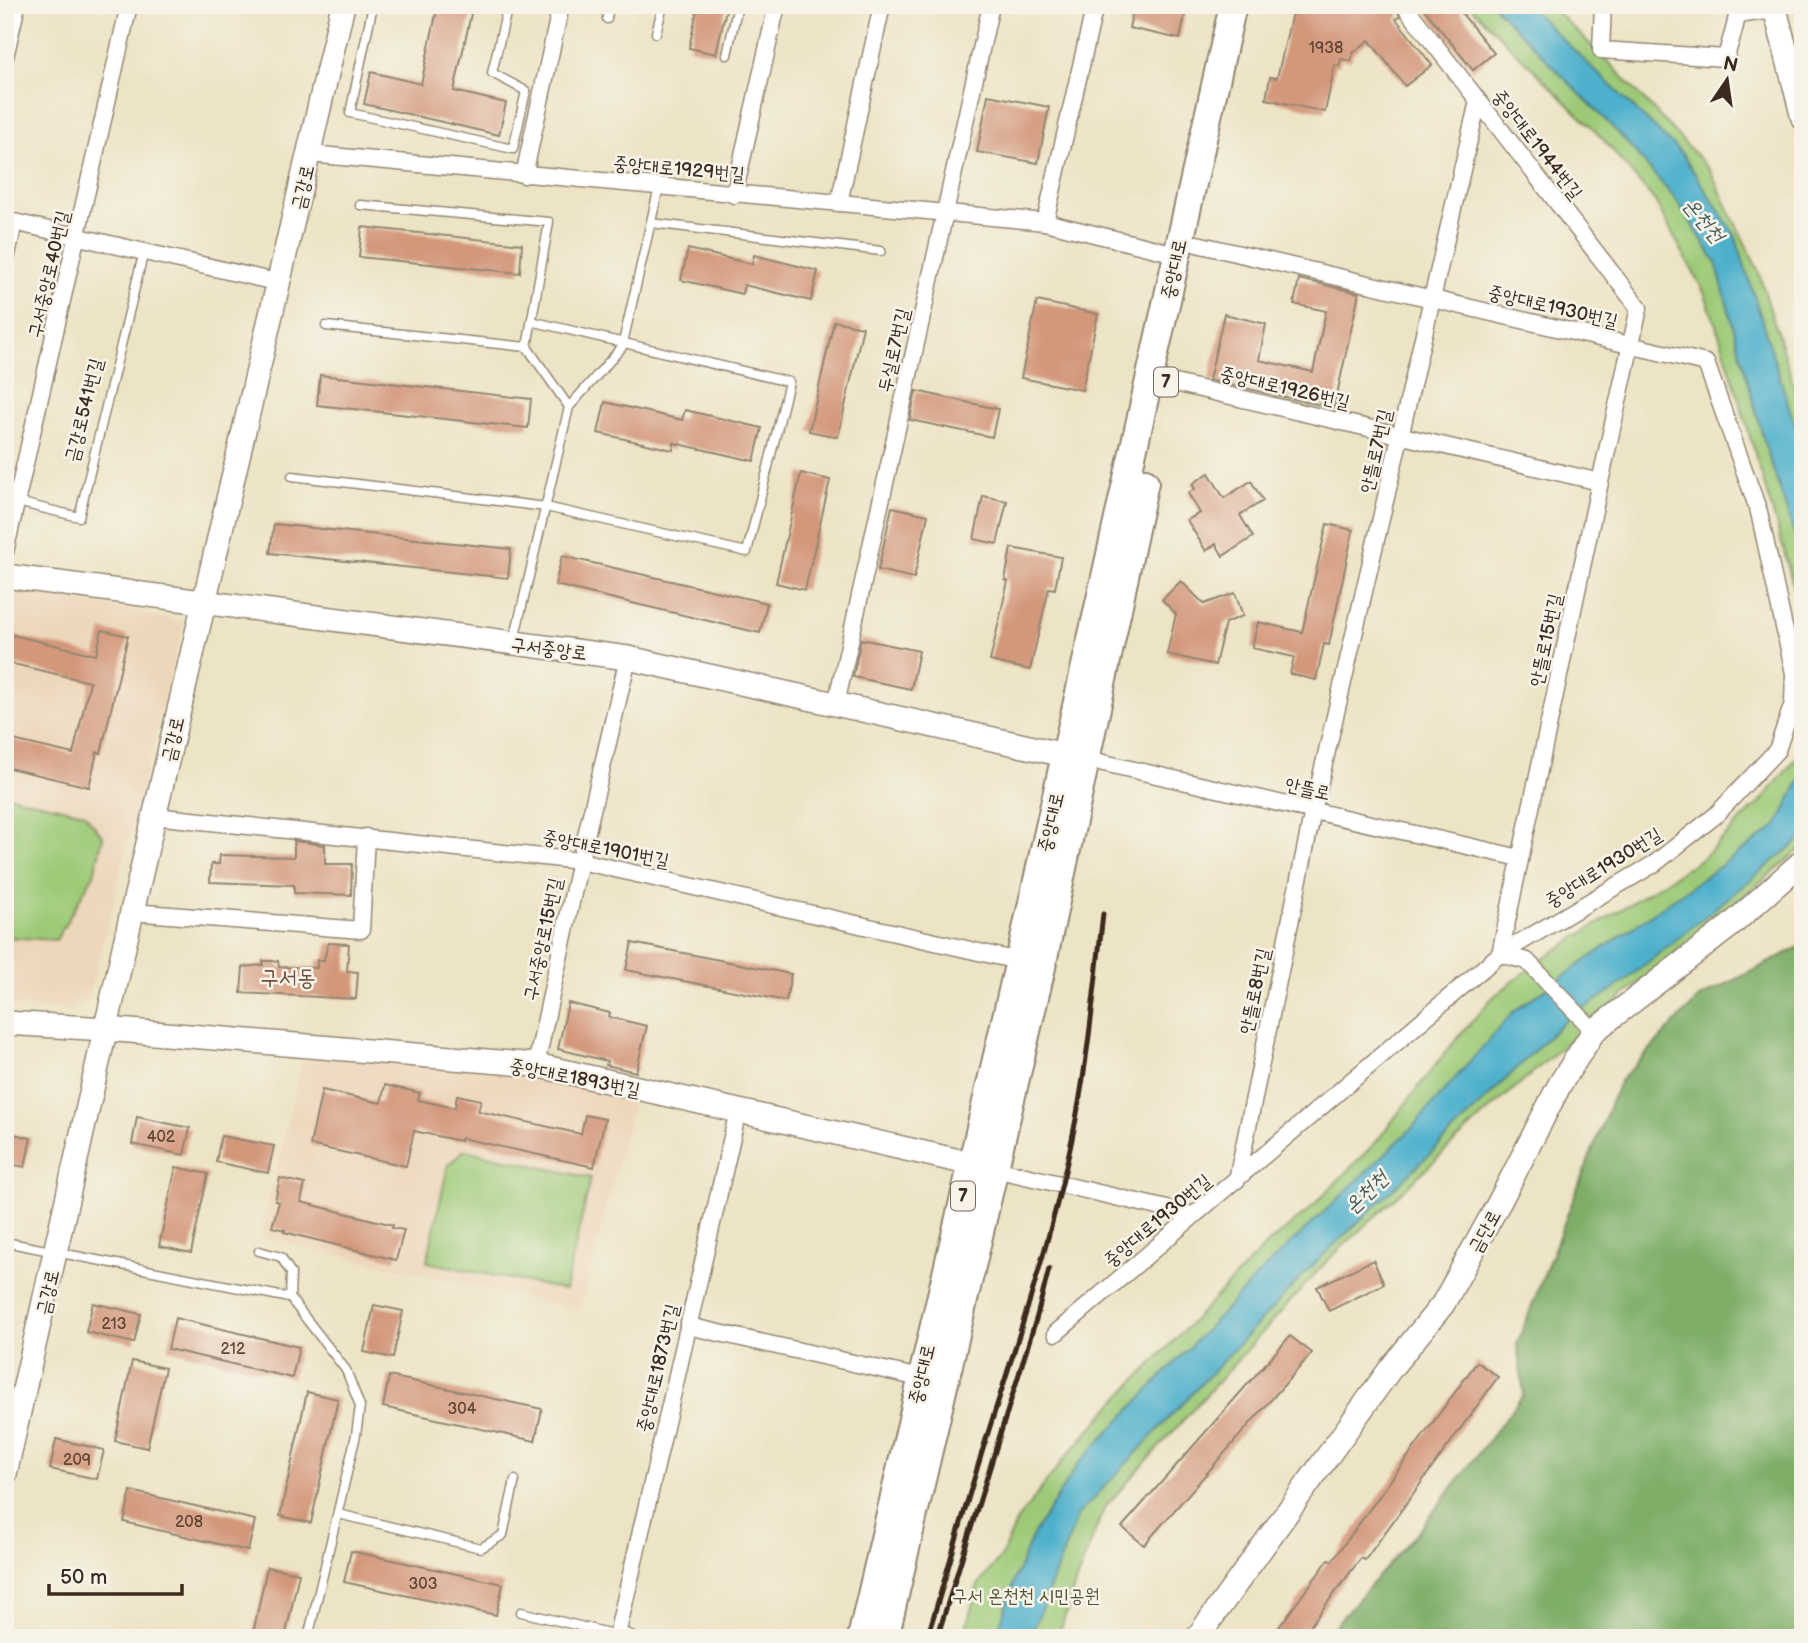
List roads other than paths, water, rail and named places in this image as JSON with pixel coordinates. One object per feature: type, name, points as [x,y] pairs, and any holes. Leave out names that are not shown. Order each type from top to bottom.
[{"type":"main road","name":"중앙대로","points":[[1076,757],[1166,381],[1187,249],[1233,5]]},
{"type":"main road","name":"중앙대로","points":[[886,1638],[983,1166],[1187,249],[1251,5]]},
{"type":"main road","name":"중앙대로","points":[[861,1638],[920,1378],[983,1166]]},
{"type":"street","points":[[5,57],[17,5]]},
{"type":"street","name":"구서중앙로40번길","points":[[5,552],[130,5]]},
{"type":"street","name":"금강로","points":[[5,1474],[154,816],[343,5]]},
{"type":"street","points":[[524,175],[561,5]]},
{"type":"street","points":[[734,195],[777,5]]},
{"type":"street","points":[[839,203],[882,5]]},
{"type":"street","name":"두실로7번길","points":[[836,704],[991,5]]},
{"type":"street","points":[[1045,222],[1095,5]]},
{"type":"street","name":"중앙대로1944번길","points":[[1404,5],[1639,308]]},
{"type":"street","points":[[1603,5],[1601,50],[1726,58],[1733,39],[1736,10],[1774,8],[1803,118]]},
{"type":"street","name":"안뜰로7번길","points":[[1313,811],[1478,101]]},
{"type":"street","name":"중앙대로1929번길","points":[[310,154],[1045,222],[1187,249]]},
{"type":"street","points":[[12,221],[280,283]]},
{"type":"street","name":"중앙대로1930번길","points":[[1056,1333],[1500,954],[1654,864],[1716,815],[1777,750],[1793,703],[1794,673],[1759,512],[1706,363],[1432,299],[1187,249]]},
{"type":"street","name":"안뜰로15번길","points":[[1500,954],[1639,308]]},
{"type":"street","name":"중앙대로1926번길","points":[[1166,381],[1600,482]]},
{"type":"street","name":"구서중앙로","points":[[5,576],[628,658],[1076,757]]},
{"type":"street","name":"구서중앙로15번길","points":[[536,1065],[628,658]]},
{"type":"street","name":"안뜰로","points":[[1076,757],[1520,858]]},
{"type":"street","name":"안뜰로8번길","points":[[1237,1180],[1313,811]]},
{"type":"street","name":"중앙대로1901번길","points":[[154,816],[580,861],[1030,964]]},
{"type":"street","points":[[132,912],[361,930],[366,837]]},
{"type":"street","name":"금단로","points":[[1197,1638],[1213,1612],[1391,1368],[1443,1304],[1500,1201],[1560,1084],[1587,1024],[1730,926],[1803,861]]},
{"type":"street","points":[[1500,954],[1527,961],[1587,1024]]},
{"type":"street","name":"중앙대로1893번길","points":[[5,1023],[536,1065],[983,1166]]},
{"type":"street","name":"중앙대로1873번길","points":[[623,1636],[688,1326],[738,1111]]},
{"type":"street","points":[[983,1166],[1193,1215]]},
{"type":"street","points":[[688,1326],[920,1378]]},
{"type":"lane","points":[[373,5],[350,114],[513,149],[526,91],[492,73],[508,5]]},
{"type":"lane","points":[[607,19],[610,5]]},
{"type":"lane","points":[[656,33],[663,5]]},
{"type":"lane","points":[[727,55],[738,5]]},
{"type":"lane","points":[[513,643],[569,407],[622,347],[659,187]]},
{"type":"lane","points":[[360,205],[549,222],[527,347],[569,407]]},
{"type":"lane","points":[[5,282],[12,221]]},
{"type":"lane","points":[[651,223],[881,251]]},
{"type":"lane","name":"금강로541번길","points":[[17,502],[79,517],[144,251]]},
{"type":"lane","points":[[292,476],[545,508],[747,552],[789,382],[531,321]]},
{"type":"lane","points":[[326,326],[527,347]]},
{"type":"lane","points":[[5,1242],[290,1298]]},
{"type":"lane","points":[[259,1251],[281,1257],[291,1273],[290,1298],[346,1370],[360,1406],[356,1435],[308,1638]]},
{"type":"lane","points":[[338,1514],[481,1548],[503,1535],[515,1480]]},
{"type":"lane","name":"중앙대로1873번길","points":[[521,1612],[623,1636]]},
{"type":"water","name":"온천천","points":[[1493,5],[1527,5],[1682,154],[1735,235],[1803,451],[1803,560],[1765,445],[1716,262],[1677,201],[1623,138]]},
{"type":"water","name":"온천천","points":[[1803,774],[1803,835],[1799,841],[1621,984],[1563,1022],[1449,1136],[1309,1269],[1078,1515],[1030,1638],[996,1638],[1015,1578],[1032,1537],[1078,1464],[1262,1271],[1411,1129],[1514,1011],[1777,826]]},
{"type":"railway","points":[[927,1638],[1060,1194],[1085,1068],[1103,914]]},
{"type":"railway","points":[[937,1638],[1037,1316],[1049,1269]]},
{"type":"district","name":"구서동","points":[[288,977]]},
{"type":"park label","name":"구서 온천천 시민공원","points":[[1026,1595]]}]
